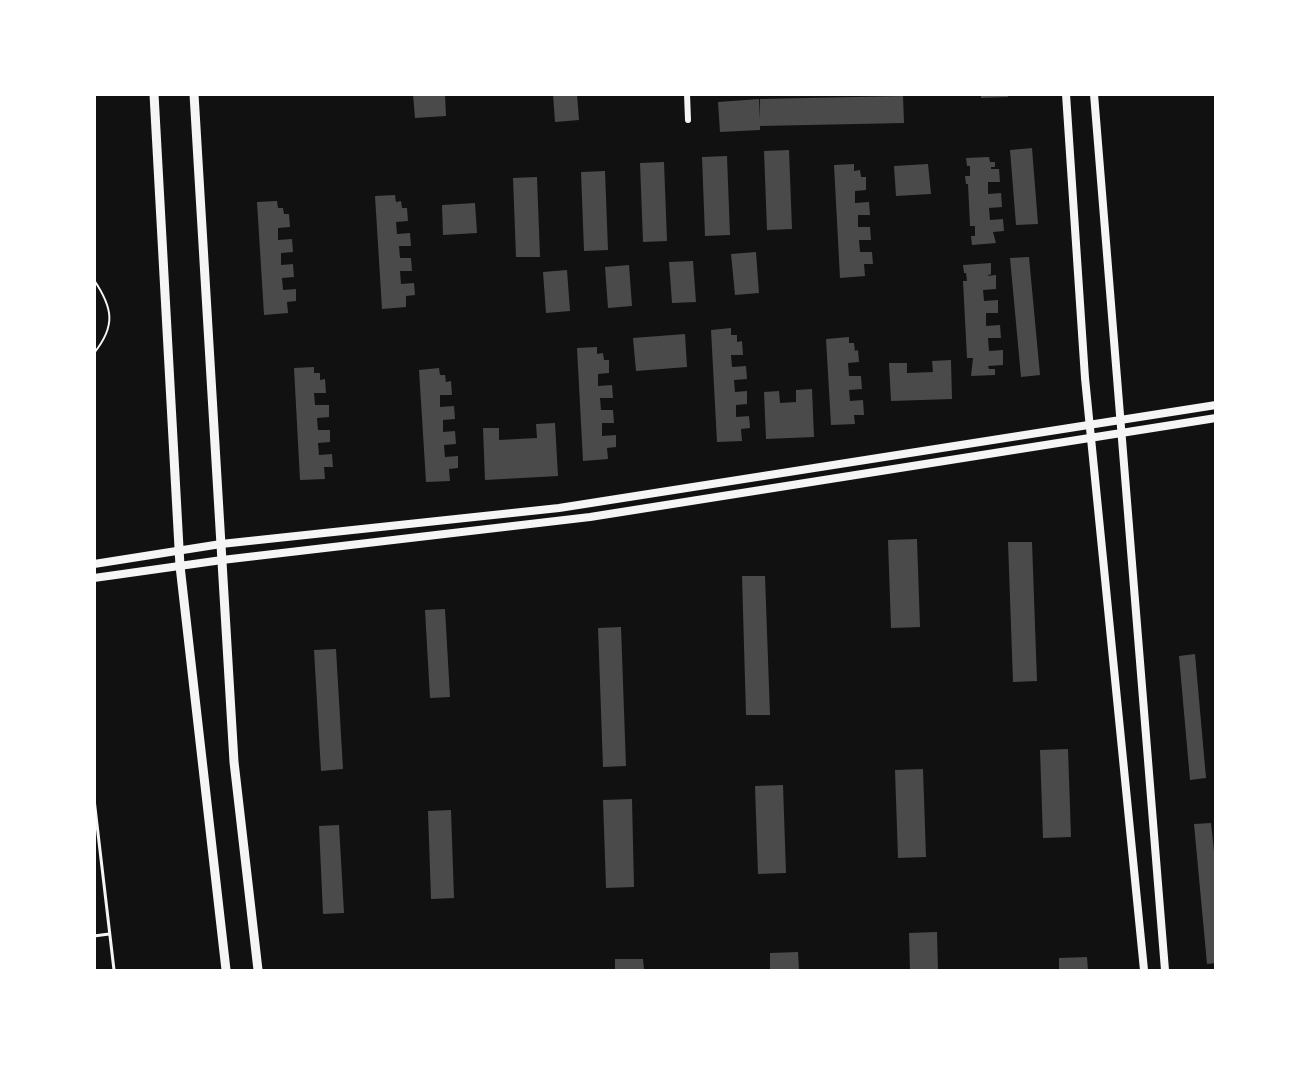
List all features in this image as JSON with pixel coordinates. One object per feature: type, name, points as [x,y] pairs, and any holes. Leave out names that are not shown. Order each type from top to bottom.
[{"type":"main road","points":[[154,94],[180,566],[226,970]]},
{"type":"main road","points":[[194,94],[234,762],[258,970]]},
{"type":"street","points":[[687,94],[688,120]]},
{"type":"street","points":[[1066,94],[1091,436],[1144,970]]},
{"type":"street","points":[[1094,94],[1165,970]]},
{"type":"street","points":[[94,564],[221,544],[559,507],[1215,405]]},
{"type":"street","points":[[94,578],[222,560],[590,517],[1215,418]]},
{"type":"lane","points":[[94,799],[114,970]]},
{"type":"lane","points":[[94,936],[110,934]]},
{"type":"path","points":[[94,280],[108,303],[110,321],[106,338],[94,353]]},
{"type":"building","points":[[413,94],[445,94],[446,116],[415,118]]},
{"type":"building","points":[[553,94],[577,94],[579,120],[555,122]]},
{"type":"building","points":[[981,94],[1008,94],[1008,97],[981,98]]},
{"type":"building","points":[[903,96],[904,123],[760,126],[760,130],[720,132],[718,102],[759,99],[760,120],[760,99]]},
{"type":"building","points":[[1032,148],[1038,224],[1016,225],[1010,150]]},
{"type":"building","points":[[789,150],[792,229],[767,230],[764,151]]},
{"type":"building","points":[[727,156],[730,235],[705,236],[702,157]]},
{"type":"building","points":[[989,157],[990,162],[995,162],[995,167],[991,169],[999,169],[1000,182],[988,182],[988,194],[1001,193],[1002,207],[989,208],[990,220],[1003,219],[1004,231],[993,232],[996,243],[972,245],[971,236],[975,236],[975,226],[970,226],[968,184],[966,184],[965,176],[970,176],[970,166],[967,166],[966,158]]},
{"type":"building","points":[[664,162],[667,241],[643,242],[640,163]]},
{"type":"building","points":[[854,164],[854,171],[860,170],[861,177],[866,177],[866,190],[855,191],[855,203],[869,202],[870,215],[858,215],[858,227],[870,227],[871,240],[859,240],[860,252],[872,252],[873,264],[864,264],[865,276],[840,278],[834,165]]},
{"type":"building","points":[[928,164],[931,194],[896,196],[894,166]]},
{"type":"building","points":[[605,171],[608,250],[584,251],[581,172]]},
{"type":"building","points":[[537,177],[540,257],[516,257],[513,178]]},
{"type":"building","points":[[395,195],[396,202],[401,201],[402,208],[407,208],[408,221],[396,222],[397,234],[410,233],[411,246],[399,246],[400,258],[411,258],[412,271],[400,271],[401,284],[414,283],[415,295],[406,296],[406,307],[382,309],[375,196]]},
{"type":"building","points":[[277,201],[278,208],[283,208],[284,214],[289,214],[290,227],[278,228],[278,240],[292,239],[293,252],[281,253],[281,265],[293,264],[294,277],[282,278],[283,290],[296,289],[296,301],[287,302],[288,313],[264,315],[257,202]]},
{"type":"building","points":[[475,203],[477,233],[443,235],[442,205]]},
{"type":"building","points":[[756,252],[759,293],[735,295],[731,254]]},
{"type":"building","points":[[1029,257],[1040,375],[1021,377],[1010,258]]},
{"type":"building","points":[[693,261],[696,302],[672,303],[669,262]]},
{"type":"building","points":[[991,263],[991,274],[987,276],[996,275],[996,289],[983,290],[984,301],[998,300],[998,313],[986,313],[986,326],[1000,325],[1001,338],[988,338],[989,351],[1003,350],[1003,365],[988,366],[989,369],[995,369],[995,375],[971,376],[973,358],[967,358],[963,281],[967,281],[963,265]]},
{"type":"building","points":[[629,265],[632,306],[608,308],[605,267]]},
{"type":"building","points":[[567,270],[570,311],[546,313],[543,272]]},
{"type":"building","points":[[731,328],[731,335],[737,335],[737,342],[742,341],[743,355],[731,355],[732,367],[746,366],[747,379],[734,380],[735,392],[747,391],[747,404],[736,405],[736,417],[749,416],[750,428],[741,429],[742,441],[717,442],[711,330]]},
{"type":"building","points":[[685,334],[687,367],[636,371],[633,338]]},
{"type":"building","points":[[849,337],[849,343],[854,343],[855,351],[858,350],[859,362],[848,363],[849,376],[861,376],[862,389],[849,390],[850,401],[863,400],[864,415],[854,415],[855,424],[831,425],[826,339]]},
{"type":"building","points":[[597,347],[597,354],[603,353],[604,360],[609,360],[609,373],[598,374],[598,386],[612,385],[613,398],[600,398],[601,410],[613,410],[614,423],[602,423],[602,436],[616,435],[616,447],[607,448],[608,459],[583,461],[577,348]]},
{"type":"building","points":[[951,360],[952,399],[891,401],[889,363],[907,363],[907,373],[933,372],[932,361]]},
{"type":"building","points":[[314,367],[314,373],[320,373],[320,380],[325,379],[326,393],[314,393],[315,405],[329,405],[329,417],[317,418],[318,430],[330,430],[330,442],[318,443],[319,455],[332,454],[333,467],[324,467],[325,479],[300,480],[294,368]]},
{"type":"building","points":[[439,368],[440,375],[445,375],[446,382],[451,381],[452,395],[440,395],[440,407],[454,406],[455,419],[443,420],[443,432],[455,431],[456,444],[444,445],[445,457],[458,456],[458,468],[449,469],[450,481],[426,482],[419,370]]},
{"type":"building","points":[[812,389],[814,437],[766,439],[764,392],[779,391],[780,403],[796,402],[796,390]]},
{"type":"building","points":[[555,423],[558,476],[485,480],[483,428],[499,428],[499,440],[537,438],[536,424]]},
{"type":"building","points":[[917,539],[920,627],[891,628],[888,540]]},
{"type":"building","points":[[1008,542],[1032,542],[1037,681],[1013,682]]},
{"type":"building","points":[[742,576],[765,576],[770,715],[746,715]]},
{"type":"building","points":[[445,609],[450,697],[430,698],[425,610]]},
{"type":"building","points":[[621,627],[626,766],[603,767],[598,628]]},
{"type":"building","points":[[336,649],[343,769],[321,771],[314,650]]},
{"type":"building","points":[[1195,654],[1206,778],[1190,780],[1179,656]]},
{"type":"building","points":[[1068,749],[1071,837],[1043,838],[1040,750]]},
{"type":"building","points":[[923,769],[926,857],[898,858],[895,770]]},
{"type":"building","points":[[783,785],[786,873],[758,874],[755,786]]},
{"type":"building","points":[[632,799],[634,887],[606,888],[603,800]]},
{"type":"building","points":[[451,810],[454,898],[431,899],[428,811]]},
{"type":"building","points":[[1211,823],[1216,870],[1216,963],[1207,964],[1194,824]]},
{"type":"building","points":[[339,825],[344,913],[323,914],[319,826]]},
{"type":"building","points":[[937,932],[938,970],[910,970],[909,933]]},
{"type":"building","points":[[798,952],[799,970],[770,970],[770,953]]},
{"type":"building","points":[[1087,957],[1088,970],[1059,970],[1059,958]]},
{"type":"building","points":[[615,959],[643,959],[644,970],[615,970]]}]
